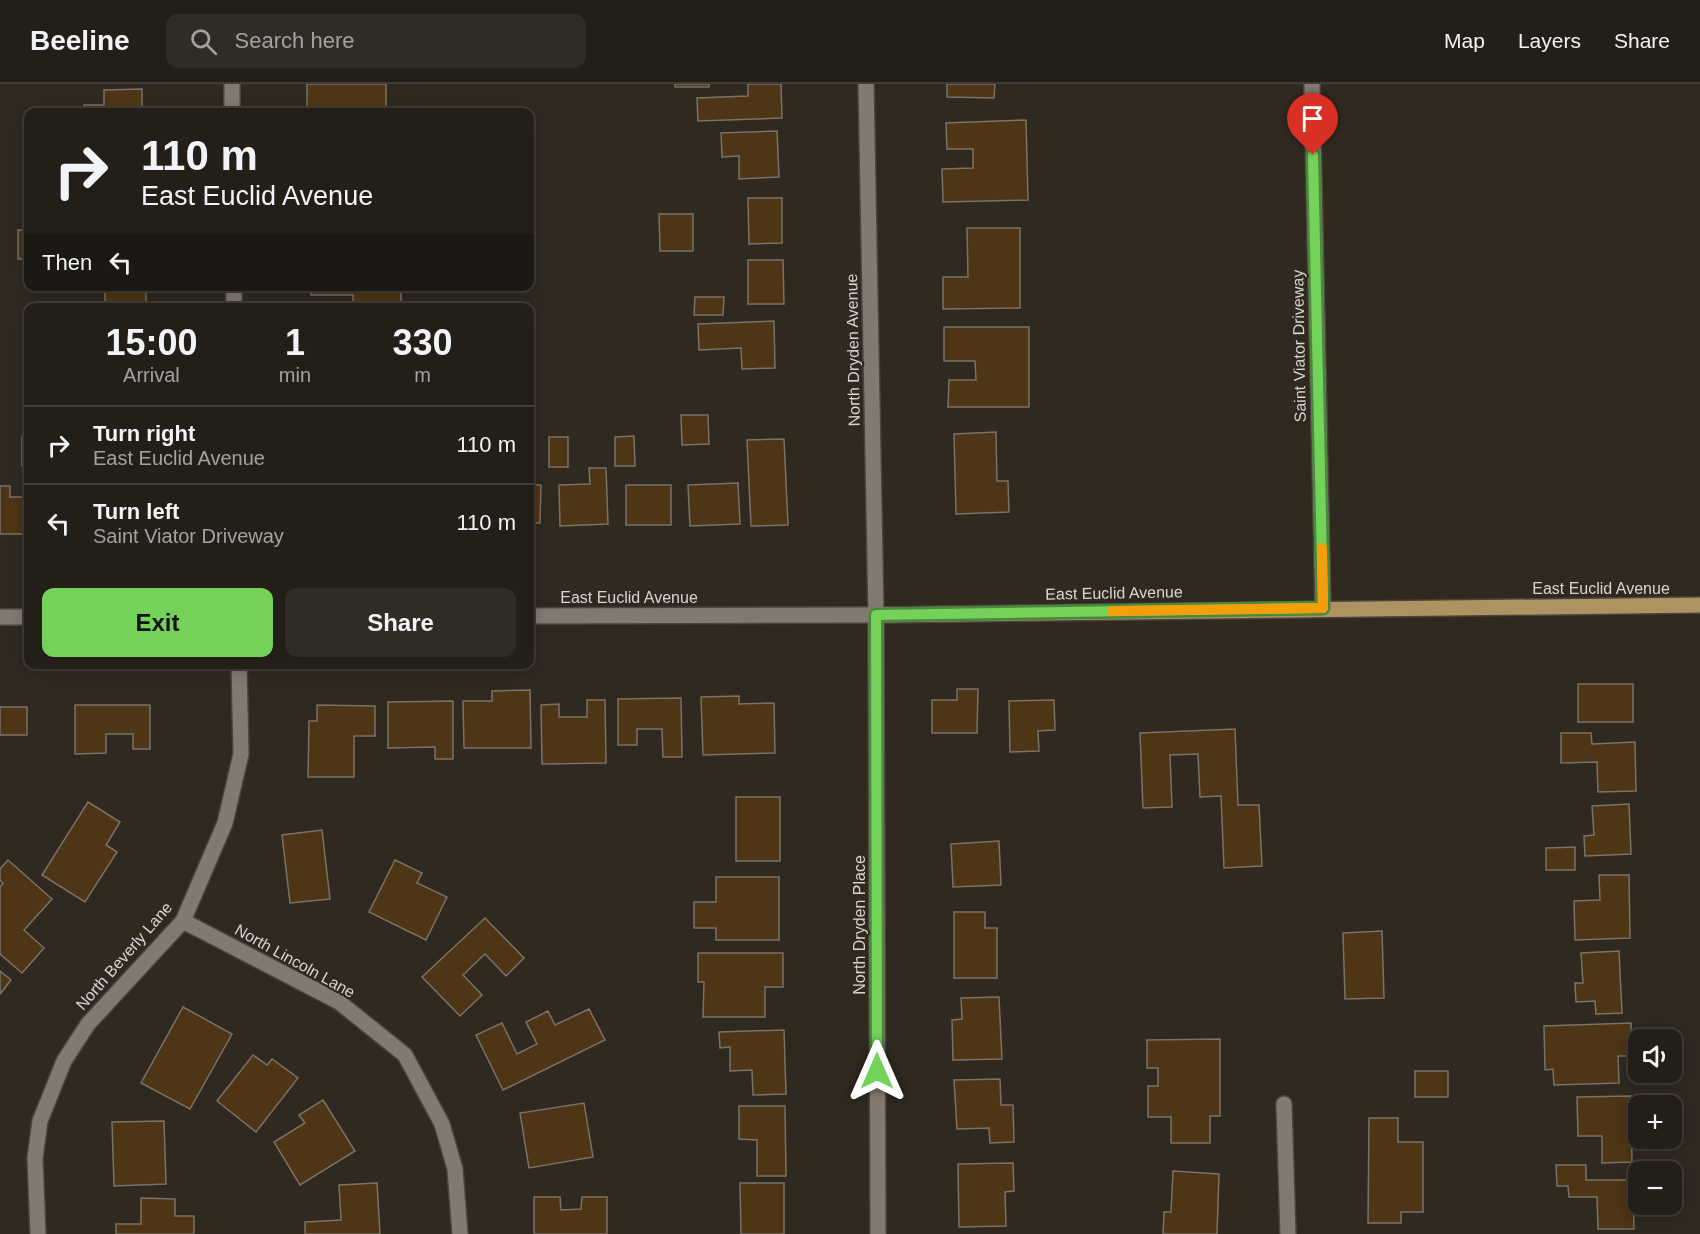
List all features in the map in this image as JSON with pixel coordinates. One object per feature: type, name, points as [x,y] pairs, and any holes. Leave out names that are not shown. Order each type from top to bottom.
[{"type":"main road","name":"East Euclid Avenue","points":[[876,615],[1700,605]]},
{"type":"street","points":[[232,84],[232,108]]},
{"type":"street","name":"North Dryden Avenue","points":[[866,84],[876,615]]},
{"type":"street","name":"Saint Viator Driveway","points":[[1312,84],[1323,608]]},
{"type":"street","name":"East Euclid Avenue","points":[[534,616],[876,615]]},
{"type":"street","name":"North Dryden Place","points":[[876,615],[878,1234]]},
{"type":"street","points":[[0,617],[24,617]]},
{"type":"street","name":"North Beverly Lane","points":[[38,1234],[35,1158],[40,1121],[64,1061],[88,1024],[183,921],[225,823],[241,754],[239,669]]},
{"type":"street","name":"North Lincoln Lane","points":[[183,921],[339,1002],[405,1055],[442,1124],[455,1169],[460,1234]]},
{"type":"street","points":[[1284,1104],[1288,1234]]},
{"type":"building","points":[[307,84],[386,84],[386,108],[307,108]]},
{"type":"building","points":[[675,84],[709,84],[709,87],[675,87]]},
{"type":"building","points":[[748,84],[781,84],[782,118],[698,121],[697,98],[748,96]]},
{"type":"building","points":[[947,84],[995,84],[994,98],[947,97]]},
{"type":"building","points":[[142,89],[142,108],[84,108],[84,105],[104,105],[104,90]]},
{"type":"building","points":[[1026,120],[1028,200],[943,202],[942,169],[973,168],[973,149],[947,149],[946,123]]},
{"type":"building","points":[[777,131],[779,177],[739,179],[739,156],[722,157],[721,133]]},
{"type":"building","points":[[748,198],[782,198],[782,243],[749,244]]},
{"type":"building","points":[[659,214],[693,214],[693,251],[660,251]]},
{"type":"building","points":[[967,228],[1020,228],[1020,308],[943,309],[943,277],[968,277]]},
{"type":"building","points":[[18,230],[24,230],[24,259],[18,259]]},
{"type":"building","points":[[748,260],[783,260],[784,304],[748,304]]},
{"type":"building","points":[[105,291],[146,291],[146,303],[105,303]]},
{"type":"building","points":[[311,291],[401,291],[401,303],[353,303],[353,295],[311,295]]},
{"type":"building","points":[[695,297],[724,297],[723,315],[694,315]]},
{"type":"building","points":[[774,321],[775,368],[742,369],[741,348],[699,350],[698,324]]},
{"type":"building","points":[[944,327],[1029,327],[1029,407],[948,407],[949,380],[976,380],[975,361],[944,361]]},
{"type":"building","points":[[681,415],[708,415],[709,444],[682,445]]},
{"type":"building","points":[[996,432],[997,481],[1008,481],[1009,512],[956,514],[954,434]]},
{"type":"building","points":[[22,436],[24,436],[24,466],[22,466]]},
{"type":"building","points":[[634,436],[635,466],[615,466],[615,437]]},
{"type":"building","points":[[549,437],[568,437],[568,467],[549,467]]},
{"type":"building","points":[[784,439],[788,525],[751,526],[747,440]]},
{"type":"building","points":[[589,468],[606,468],[608,524],[560,526],[559,485],[590,484]]},
{"type":"building","points":[[738,483],[740,524],[690,526],[688,485]]},
{"type":"building","points":[[534,485],[541,485],[540,523],[534,523]]},
{"type":"building","points":[[626,485],[671,485],[671,525],[626,525]]},
{"type":"building","points":[[0,486],[10,486],[10,497],[24,497],[24,534],[0,534]]},
{"type":"building","points":[[1578,684],[1633,684],[1633,722],[1578,722]]},
{"type":"building","points":[[957,689],[978,689],[977,733],[932,733],[932,700],[957,700]]},
{"type":"building","points":[[530,690],[531,748],[464,748],[463,701],[492,701],[492,691]]},
{"type":"building","points":[[739,696],[739,704],[774,703],[775,753],[703,755],[701,697]]},
{"type":"building","points":[[681,698],[682,757],[663,757],[662,729],[637,729],[637,745],[618,745],[618,699]]},
{"type":"building","points":[[587,700],[605,700],[606,763],[542,764],[541,705],[559,704],[559,717],[587,717]]},
{"type":"building","points":[[1054,700],[1055,730],[1038,731],[1039,751],[1010,752],[1009,701]]},
{"type":"building","points":[[453,701],[453,759],[435,759],[435,747],[388,748],[388,702]]},
{"type":"building","points":[[75,705],[150,705],[150,749],[133,749],[133,734],[106,734],[106,753],[75,754]]},
{"type":"building","points":[[317,705],[375,706],[375,736],[354,736],[354,777],[308,777],[309,721],[317,721]]},
{"type":"building","points":[[0,707],[27,707],[27,735],[0,735]]},
{"type":"building","points":[[1235,729],[1238,805],[1259,805],[1262,866],[1224,868],[1221,796],[1200,797],[1198,754],[1170,755],[1172,807],[1143,808],[1140,733]]},
{"type":"building","points":[[1561,733],[1591,733],[1592,744],[1635,742],[1636,791],[1598,792],[1597,762],[1561,763]]},
{"type":"building","points":[[736,797],[780,797],[780,861],[736,861]]},
{"type":"building","points":[[88,802],[120,822],[106,845],[117,852],[85,902],[42,875]]},
{"type":"building","points":[[1629,804],[1631,854],[1585,856],[1584,836],[1594,835],[1592,806]]},
{"type":"building","points":[[322,830],[330,899],[290,903],[282,835]]},
{"type":"building","points":[[999,841],[1001,885],[953,887],[951,844]]},
{"type":"building","points":[[1575,847],[1575,870],[1546,870],[1546,848]]},
{"type":"building","points":[[8,860],[52,899],[24,930],[44,948],[22,973],[0,954],[0,887],[3,883],[0,880],[0,869]]},
{"type":"building","points":[[395,860],[422,873],[417,883],[447,897],[426,940],[369,912]]},
{"type":"building","points":[[1599,875],[1629,875],[1630,938],[1575,940],[1574,901],[1600,900]]},
{"type":"building","points":[[716,877],[779,877],[779,940],[716,940],[716,928],[694,928],[694,902],[716,902]]},
{"type":"building","points":[[954,912],[985,912],[985,928],[997,928],[997,978],[954,978]]},
{"type":"building","points":[[485,918],[524,958],[506,976],[485,954],[463,975],[482,995],[460,1016],[422,977]]},
{"type":"building","points":[[1382,931],[1384,998],[1345,999],[1343,933]]},
{"type":"building","points":[[1619,951],[1622,1013],[1596,1014],[1595,1001],[1576,1002],[1575,983],[1583,983],[1581,953]]},
{"type":"building","points":[[698,953],[783,953],[783,987],[765,987],[765,1017],[703,1017],[704,982],[698,982]]},
{"type":"building","points":[[0,971],[11,980],[0,994]]},
{"type":"building","points":[[999,997],[1002,1059],[953,1060],[952,1020],[962,1019],[961,998]]},
{"type":"building","points":[[183,1007],[232,1034],[190,1109],[141,1083]]},
{"type":"building","points":[[589,1009],[605,1040],[503,1090],[476,1035],[502,1023],[517,1054],[537,1044],[526,1022],[548,1011],[555,1025]]},
{"type":"building","points":[[1631,1023],[1631,1029],[1628,1029],[1628,1056],[1618,1056],[1619,1083],[1554,1085],[1553,1069],[1545,1070],[1544,1026]]},
{"type":"building","points":[[784,1030],[786,1094],[753,1095],[752,1070],[730,1071],[730,1047],[720,1048],[719,1032]]},
{"type":"building","points":[[1220,1039],[1220,1116],[1210,1116],[1210,1143],[1171,1143],[1171,1117],[1148,1117],[1148,1086],[1158,1086],[1158,1068],[1147,1068],[1147,1040]]},
{"type":"building","points":[[253,1055],[267,1065],[272,1059],[298,1078],[256,1132],[217,1101]]},
{"type":"building","points":[[1415,1071],[1448,1071],[1448,1097],[1415,1097]]},
{"type":"building","points":[[1000,1079],[1001,1105],[1013,1105],[1014,1142],[990,1143],[989,1128],[957,1129],[954,1080]]},
{"type":"building","points":[[1628,1096],[1628,1149],[1632,1149],[1632,1161],[1602,1163],[1602,1136],[1578,1136],[1577,1097]]},
{"type":"building","points":[[323,1100],[355,1151],[300,1185],[274,1142],[305,1123],[299,1115]]},
{"type":"building","points":[[584,1103],[593,1157],[529,1168],[520,1113]]},
{"type":"building","points":[[739,1106],[785,1106],[786,1176],[757,1176],[757,1140],[739,1139]]},
{"type":"building","points":[[1369,1118],[1398,1118],[1398,1142],[1423,1142],[1423,1212],[1401,1212],[1401,1223],[1368,1223]]},
{"type":"building","points":[[164,1121],[166,1184],[114,1186],[112,1122]]},
{"type":"building","points":[[1013,1163],[1014,1191],[1005,1192],[1006,1226],[959,1227],[958,1164]]},
{"type":"building","points":[[1556,1165],[1586,1165],[1586,1180],[1628,1180],[1628,1215],[1634,1215],[1634,1229],[1598,1229],[1597,1197],[1569,1197],[1568,1186],[1557,1186]]},
{"type":"building","points":[[1173,1171],[1219,1174],[1217,1234],[1163,1234],[1164,1212],[1171,1212]]},
{"type":"building","points":[[377,1183],[380,1234],[305,1234],[305,1222],[341,1220],[339,1185]]},
{"type":"building","points":[[740,1183],[784,1183],[784,1234],[741,1234]]},
{"type":"building","points":[[534,1197],[560,1197],[561,1210],[581,1209],[582,1197],[607,1197],[607,1234],[534,1234]]},
{"type":"building","points":[[141,1198],[175,1199],[175,1216],[194,1216],[194,1234],[116,1234],[116,1224],[141,1224]]},
{"type":"slow traffic","points":[[1112,611],[1323,608],[1322,548]]},
{"type":"route","points":[[877,1071],[876,615],[1323,608],[1313,155]]}]
